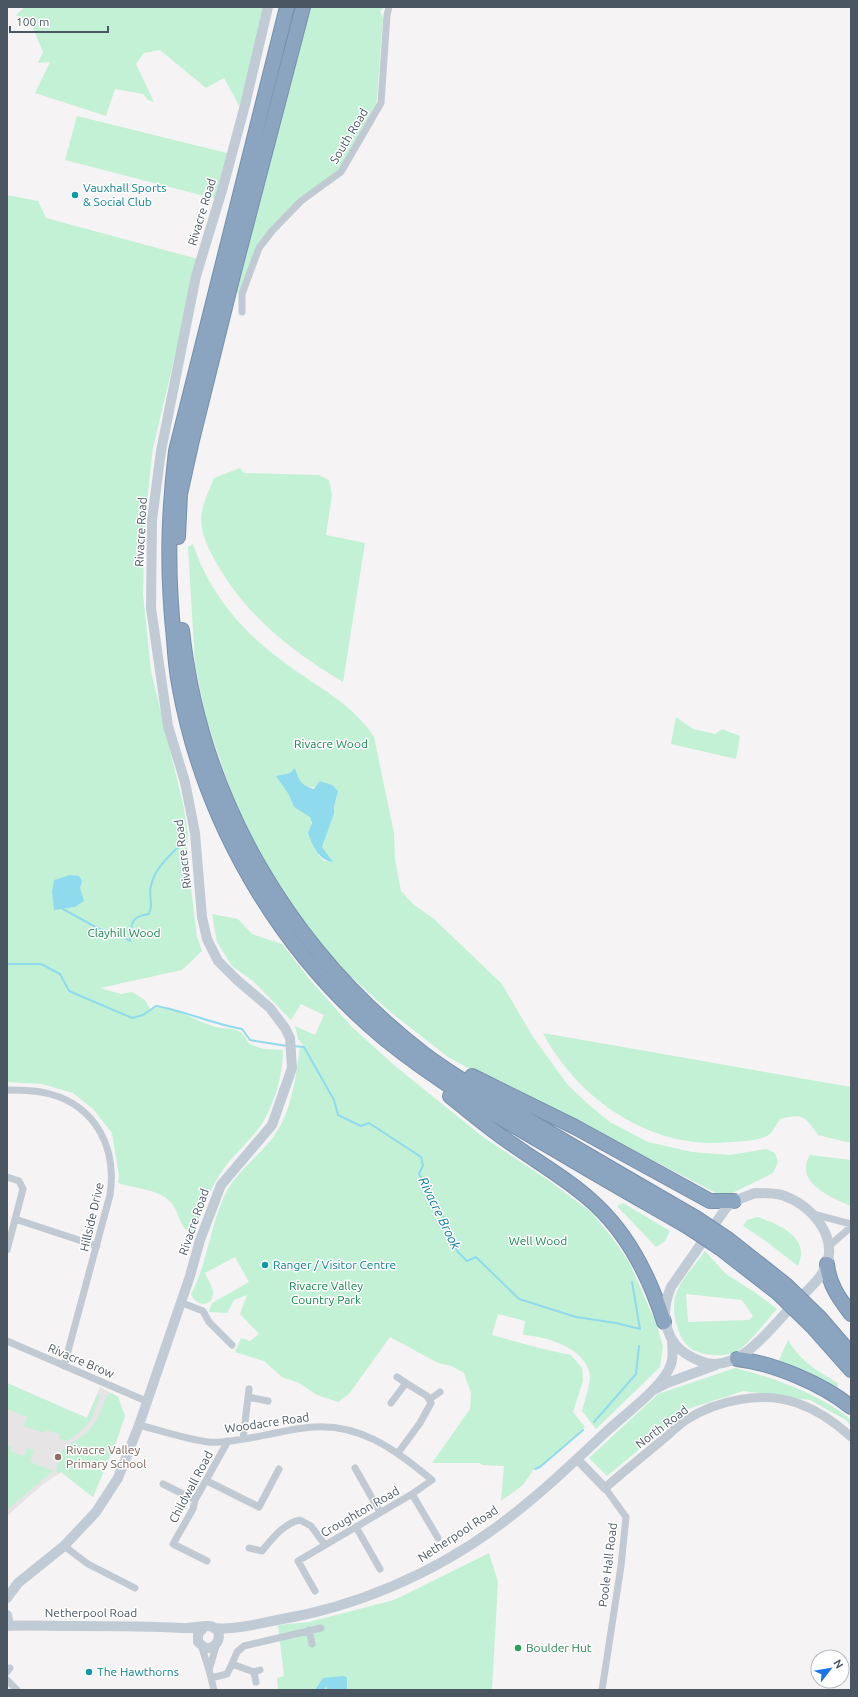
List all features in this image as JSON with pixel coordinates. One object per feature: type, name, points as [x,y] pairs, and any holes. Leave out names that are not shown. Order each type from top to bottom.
[{"type":"highway","points":[[287,7],[176,451],[170,502],[170,596],[178,682],[187,722],[212,800],[230,841],[279,923],[301,952],[344,1001],[389,1034],[575,1127],[710,1201],[734,1201]]},
{"type":"highway","points":[[303,7],[231,282],[180,494],[177,554],[179,599],[189,682],[200,727],[231,811],[253,859],[280,902],[332,970],[416,1063],[494,1115],[693,1223],[724,1244],[782,1289],[851,1354]]},
{"type":"highway","points":[[389,1034],[415,1069],[513,1146],[597,1205],[627,1240],[654,1290],[664,1322]]},
{"type":"highway","points":[[827,1264],[828,1277],[833,1289],[851,1314]]},
{"type":"highway","points":[[816,1322],[851,1370]]},
{"type":"highway","points":[[737,1359],[758,1363],[798,1377],[833,1394],[851,1407]]},
{"type":"main road","name":"Rivacre Road","points":[[7,1598],[18,1583],[64,1546],[96,1512],[118,1478],[140,1425],[146,1401],[190,1276],[200,1240],[221,1185],[272,1125],[292,1068],[290,1038],[270,1008],[237,980],[218,960],[206,940],[202,917],[195,833],[185,782],[168,726],[151,608],[152,520],[164,436],[196,276],[233,150],[268,7]]},
{"type":"main road","points":[[721,1364],[705,1363],[692,1358],[679,1349],[672,1339],[664,1322],[666,1298],[671,1287],[717,1219],[734,1201],[755,1193],[781,1195],[802,1205],[813,1214],[826,1235],[828,1246],[827,1264],[816,1281],[747,1352],[737,1359]]},
{"type":"main road","name":"Netherpool Road","points":[[8,1626],[194,1629],[242,1626],[310,1614],[366,1597],[428,1570],[498,1526],[577,1459],[650,1392],[665,1375],[672,1364],[672,1339]]},
{"type":"main road","name":"Netherpool Road","points":[[650,1392],[667,1383],[737,1359]]},
{"type":"main road","points":[[7,1615],[8,1626]]},
{"type":"main road","name":"Netherpool Road","points":[[218,1643],[242,1626]]},
{"type":"main road","points":[[175,1628],[200,1645],[208,1648],[218,1643],[219,1635],[209,1627],[198,1634],[200,1645]]},
{"type":"street","name":"South Road","points":[[242,312],[242,294],[259,248],[272,231],[301,201],[341,172],[381,103],[387,15],[389,7]]},
{"type":"street","name":"Hillside Drive","points":[[7,1090],[49,1093],[64,1099],[90,1117],[102,1134],[111,1158],[112,1182],[97,1246],[64,1366]]},
{"type":"street","points":[[7,1177],[19,1181],[23,1189],[7,1250]]},
{"type":"street","points":[[813,1214],[851,1224]]},
{"type":"street","points":[[15,1219],[97,1246]]},
{"type":"street","points":[[828,1246],[851,1227]]},
{"type":"street","points":[[180,1302],[203,1311],[209,1322],[232,1346]]},
{"type":"street","name":"Rivacre Brow","points":[[7,1341],[146,1401]]},
{"type":"street","points":[[397,1377],[430,1399]]},
{"type":"street","points":[[391,1404],[406,1383]]},
{"type":"street","points":[[243,1439],[249,1389]]},
{"type":"street","points":[[430,1399],[440,1392]]},
{"type":"street","points":[[248,1397],[268,1401]]},
{"type":"street","name":"North Road","points":[[605,1488],[686,1420],[708,1409],[727,1402],[753,1398],[797,1403],[822,1415],[851,1437]]},
{"type":"street","points":[[398,1453],[430,1407],[430,1399]]},
{"type":"street","name":"Woodacre Road","points":[[140,1425],[208,1443],[243,1439],[305,1428],[319,1427],[357,1432],[370,1436],[398,1453],[432,1480]]},
{"type":"street","name":"Childwall Road","points":[[207,1561],[173,1544],[193,1509],[195,1500],[207,1482],[228,1441]]},
{"type":"street","name":"Poole Hall Road","points":[[577,1459],[605,1488],[626,1517],[621,1566],[602,1690]]},
{"type":"street","points":[[355,1468],[380,1512]]},
{"type":"street","points":[[207,1482],[259,1507],[279,1470]]},
{"type":"street","name":"Croughton Road","points":[[315,1591],[298,1561],[412,1494],[432,1480]]},
{"type":"street","points":[[163,1484],[195,1500]]},
{"type":"street","points":[[412,1494],[438,1538]]},
{"type":"street","points":[[249,1548],[262,1551],[276,1534],[294,1522],[300,1520],[311,1526],[325,1545]]},
{"type":"street","points":[[356,1527],[380,1568]]},
{"type":"street","points":[[64,1546],[88,1564],[135,1588]]},
{"type":"street","points":[[211,1678],[226,1674],[237,1652],[244,1646],[321,1628]]},
{"type":"street","points":[[309,1630],[312,1644]]},
{"type":"street","points":[[209,1670],[212,1656],[218,1643]]},
{"type":"street","points":[[200,1645],[214,1690]]},
{"type":"street","points":[[232,1664],[257,1671],[256,1682]]},
{"type":"street","points":[[7,1680],[17,1690]]},
{"type":"shaded area","name":"Rivacre Valley Primary School","points":[[7,1383],[87,1418],[100,1387],[118,1397],[125,1416],[93,1497],[61,1472],[41,1486],[7,1516]]},
{"type":"green space","points":[[25,7],[267,7],[241,109],[224,78],[206,88],[160,50],[144,53],[136,64],[154,102],[148,100],[143,94],[115,89],[106,116],[35,93],[50,62],[38,63],[43,52],[32,26],[16,15]]},
{"type":"green space","points":[[309,7],[385,7],[380,11],[383,18],[376,110],[341,172],[301,201],[259,248],[242,294],[236,292]]},
{"type":"green space","points":[[77,116],[227,153],[216,199],[65,160]]},
{"type":"green space","name":"Clayhill Wood","points":[[7,195],[38,201],[46,218],[198,259],[153,448],[145,519],[143,594],[151,671],[183,804],[188,834],[185,886],[191,887],[197,937],[202,951],[182,970],[100,988],[121,994],[132,992],[145,1000],[150,1009],[159,1008],[176,1011],[216,1027],[237,1030],[243,1034],[249,1044],[264,1049],[283,1050],[280,1079],[266,1117],[257,1131],[226,1165],[217,1179],[205,1203],[192,1238],[188,1235],[189,1232],[181,1223],[173,1205],[168,1200],[148,1190],[118,1183],[119,1176],[112,1133],[94,1110],[73,1093],[42,1084],[7,1082]]},
{"type":"green space","points":[[240,468],[244,473],[319,475],[329,480],[332,495],[326,535],[365,543],[343,682],[306,658],[272,631],[242,600],[229,583],[208,548],[202,530],[201,518],[214,478]]},
{"type":"green space","name":"Rivacre Wood","points":[[193,544],[208,579],[218,596],[242,626],[270,652],[345,705],[365,725],[374,737],[394,833],[395,859],[401,891],[413,904],[434,919],[502,984],[533,1037],[567,1084],[610,1122],[648,1142],[692,1152],[730,1155],[766,1149],[775,1153],[778,1162],[773,1173],[724,1197],[613,1140],[519,1096],[448,1057],[389,1011],[336,963],[291,907],[254,844],[232,795],[206,718],[195,664],[188,547]],"holes":[[[290,773],[304,786],[338,791],[334,814],[322,847],[332,861],[324,861],[318,854],[313,844],[312,823],[310,816],[294,807],[289,795],[277,776]]]},
{"type":"green space","points":[[676,717],[693,729],[715,734],[722,729],[740,736],[736,759],[671,744]]},
{"type":"green space","points":[[212,914],[238,919],[252,934],[282,944],[311,981],[352,1027],[394,1065],[483,1137],[548,1180],[591,1212],[614,1240],[630,1264],[657,1326],[663,1346],[660,1367],[596,1429],[582,1411],[590,1375],[587,1366],[581,1358],[564,1345],[543,1338],[523,1335],[525,1321],[498,1314],[492,1335],[571,1355],[582,1368],[583,1381],[573,1412],[585,1427],[540,1467],[534,1469],[523,1485],[501,1501],[504,1466],[482,1465],[480,1463],[432,1463],[470,1409],[471,1393],[464,1373],[451,1366],[438,1363],[390,1337],[349,1394],[338,1402],[317,1395],[299,1383],[282,1377],[264,1361],[235,1352],[241,1338],[250,1341],[259,1334],[240,1314],[247,1295],[234,1300],[227,1313],[209,1312],[212,1303],[249,1282],[235,1257],[205,1273],[213,1292],[210,1301],[204,1304],[200,1303],[193,1298],[191,1294],[202,1268],[217,1214],[228,1189],[238,1175],[274,1136],[285,1116],[297,1070],[300,1047],[304,1046],[298,1039],[295,1026],[315,1035],[324,1015],[301,1004],[291,1020],[254,982],[232,966],[217,942]]},
{"type":"green space","points":[[543,1033],[851,1087],[851,1143],[818,1135],[806,1120],[799,1116],[780,1119],[770,1134],[766,1136],[756,1139],[731,1142],[702,1143],[674,1138],[646,1129],[621,1116],[597,1099],[576,1080],[558,1057]]},
{"type":"green space","points":[[810,1155],[851,1160],[851,1206],[825,1193],[810,1181],[806,1165]]},
{"type":"green space","points":[[623,1203],[670,1231],[665,1241],[656,1247],[617,1206]]},
{"type":"green space","points":[[758,1217],[772,1222],[786,1230],[797,1240],[801,1254],[798,1266],[763,1239],[743,1226],[747,1220]]},
{"type":"green space","points":[[705,1251],[726,1274],[753,1291],[777,1309],[758,1332],[742,1348],[726,1355],[701,1353],[690,1348],[681,1337],[674,1313],[677,1291],[686,1276]],"holes":[[[686,1294],[742,1300],[753,1316],[749,1320],[688,1322]]]},
{"type":"green space","points":[[788,1340],[804,1360],[816,1370],[838,1383],[838,1389],[779,1360]]},
{"type":"green space","points":[[735,1368],[764,1376],[812,1395],[840,1411],[851,1420],[851,1426],[846,1420],[810,1400],[743,1391],[688,1409],[607,1476],[589,1458],[658,1394]]},
{"type":"green space","points":[[7,1383],[87,1418],[97,1395],[100,1396],[89,1422],[81,1431],[67,1441],[59,1439],[60,1434],[46,1430],[44,1433],[23,1426],[27,1417],[7,1409]]},
{"type":"green space","points":[[112,1393],[118,1397],[125,1416],[93,1497],[61,1472],[58,1473],[56,1471],[62,1450],[88,1432],[97,1419],[107,1396]]},
{"type":"green space","points":[[7,1445],[11,1447],[10,1451],[24,1456],[27,1448],[34,1450],[30,1462],[53,1471],[7,1510]]},
{"type":"green space","points":[[489,1553],[498,1582],[492,1690],[278,1690],[277,1678],[284,1676],[278,1625],[309,1622],[394,1600]]},
{"type":"water","points":[[295,768],[299,779],[306,786],[314,789],[320,781],[332,785],[338,791],[334,814],[322,847],[333,862],[323,858],[317,852],[308,833],[312,823],[310,817],[294,807],[289,795],[276,776],[290,773]]},
{"type":"water","points":[[70,875],[79,876],[82,881],[80,888],[84,901],[75,907],[54,910],[52,891],[54,880]]},
{"type":"water","points":[[344,1676],[347,1678],[347,1690],[328,1690],[326,1686],[324,1690],[315,1690],[323,1678]]},
{"type":"waterway","points":[[63,909],[101,930],[114,932],[130,941],[132,926],[135,919],[149,914],[151,903],[150,890],[155,875],[178,847]]},
{"type":"waterway","name":"Rivacre Brook","points":[[7,964],[41,964],[60,974],[69,991],[132,1018],[143,1015],[156,1006],[242,1029],[250,1040],[287,1046]]},
{"type":"waterway","name":"Rivacre Brook","points":[[293,1046],[304,1047],[334,1100],[338,1115],[361,1126],[369,1123],[421,1157],[423,1165],[419,1174],[443,1216],[457,1251],[467,1261],[476,1257],[519,1299],[576,1317],[616,1323],[640,1329],[632,1282]]},
{"type":"waterway","points":[[594,1422],[636,1374],[639,1346]]},
{"type":"waterway","points":[[535,1469],[540,1467],[583,1430]]},
{"type":"place","name":"Vauxhall Sports & Social Club","points":[[75,195]]},
{"type":"place","name":"Ranger / Visitor Centre","points":[[265,1265]]},
{"type":"place","name":"Rivacre Valley Primary School","points":[[58,1457]]},
{"type":"place","name":"Boulder Hut","points":[[518,1648]]},
{"type":"place","name":"The Hawthorns","points":[[89,1672]]},
{"type":"park label","name":"Well Wood","points":[[538,1241]]},
{"type":"park label","name":"Rivacre Valley Country Park","points":[[326,1293]]}]
